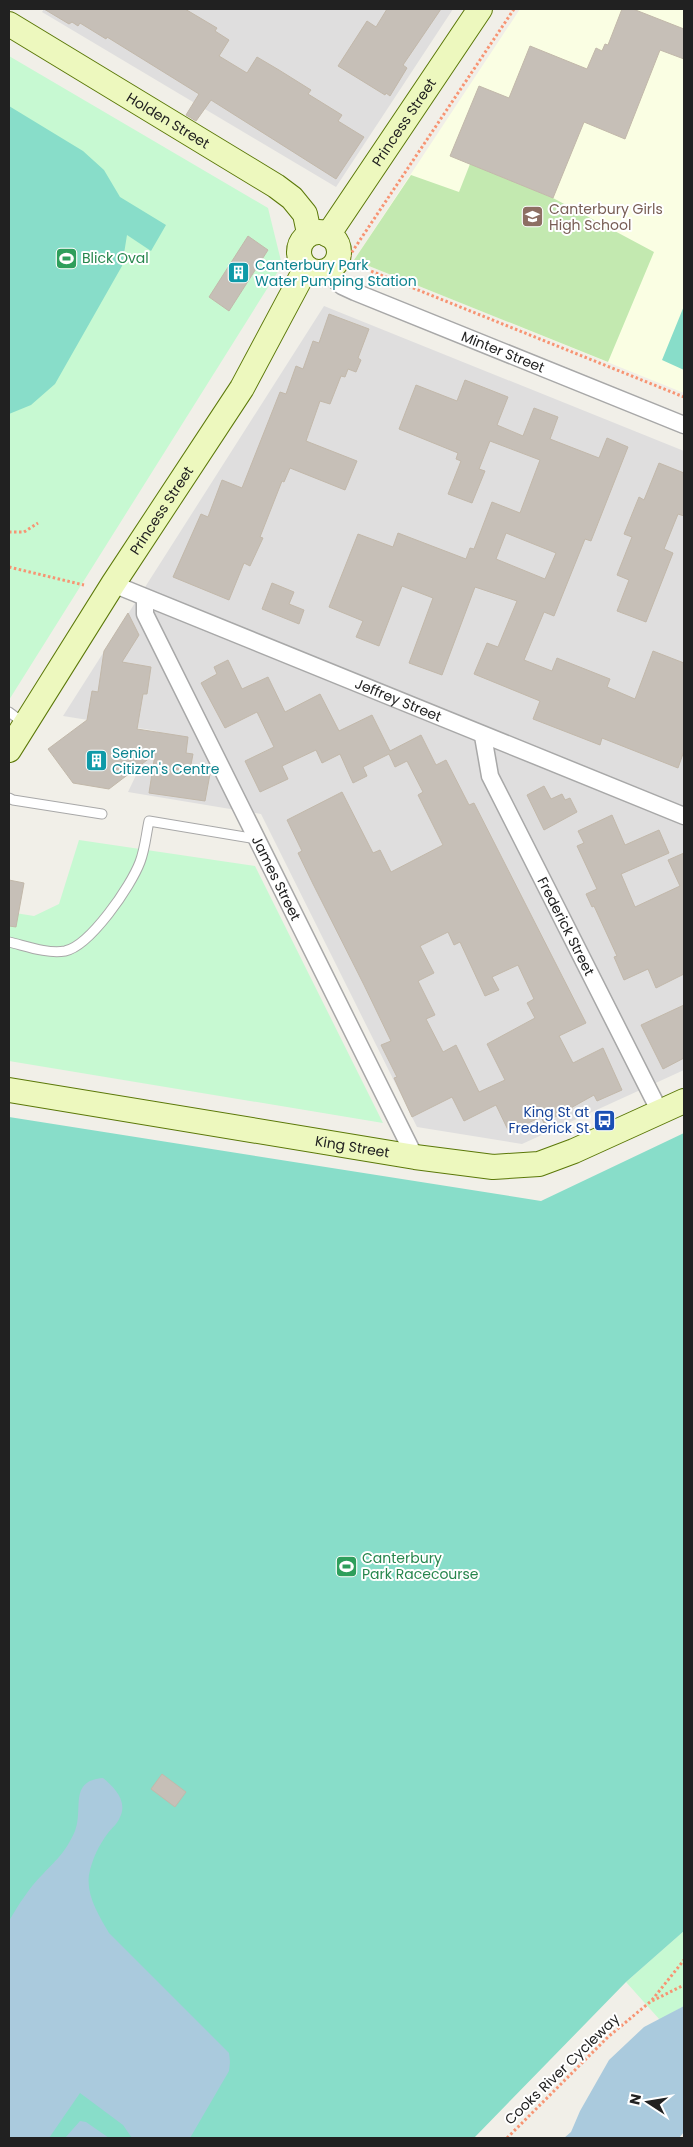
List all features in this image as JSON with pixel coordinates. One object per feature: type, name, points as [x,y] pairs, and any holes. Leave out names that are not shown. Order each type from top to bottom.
[{"type":"street","name":"Princess Street","points":[[319,234],[480,9]]},
{"type":"street","name":"Holden Street","points":[[9,24],[276,186],[292,198],[319,234]]},
{"type":"street","points":[[319,234],[335,240],[338,246],[338,257],[331,268],[316,270],[299,256],[299,248],[319,234]]},
{"type":"street","name":"Princess Street","points":[[9,750],[17,718],[112,584],[242,388],[316,270]]},
{"type":"street","name":"Minter Street","points":[[316,270],[355,292],[684,425]]},
{"type":"street","name":"Jeffrey Street","points":[[112,584],[684,816]]},
{"type":"street","name":"James Street","points":[[146,598],[145,614],[415,1157]]},
{"type":"street","name":"Frederick Street","points":[[483,736],[490,776],[660,1112]]},
{"type":"street","name":"King Street","points":[[9,1090],[415,1157],[493,1167],[539,1164],[574,1151],[684,1101]]},
{"type":"lane","points":[[9,798],[102,814]]},
{"type":"lane","points":[[9,942],[55,952],[74,948],[81,943],[103,920],[133,877],[144,850],[149,821],[257,839]]},
{"type":"path","points":[[514,9],[346,261],[684,397]]},
{"type":"path","points":[[9,532],[24,532],[38,523]]},
{"type":"path","points":[[9,567],[84,585]]},
{"type":"path","points":[[650,2002],[684,1960]]},
{"type":"path","name":"Cooks River Cycleway","points":[[506,2138],[608,2037],[650,2002],[684,1985]]},
{"type":"shaded area","points":[[44,9],[453,9],[336,187],[42,12]]},
{"type":"shaded area","name":"Canterbury Girls High School","points":[[520,9],[684,9],[684,393],[354,260]]},
{"type":"shaded area","points":[[324,306],[684,451],[684,1070],[522,1144],[417,1127],[261,814],[128,792],[157,731],[63,716]]},
{"type":"green space","points":[[9,56],[268,208],[282,265],[9,700]]},
{"type":"green space","name":"Blick Oval","points":[[9,106],[83,151],[104,170],[120,197],[166,225],[151,251],[127,235],[122,266],[55,384],[31,405],[9,414]]},
{"type":"green space","points":[[470,164],[553,198],[654,252],[608,362],[354,260],[411,175],[459,192]]},
{"type":"green space","points":[[684,306],[684,370],[662,360]]},
{"type":"green space","points":[[79,840],[255,866],[383,1123],[9,1061],[9,912],[34,916],[59,904]]},
{"type":"green space","name":"Canterbury Park Racecourse","points":[[9,1117],[541,1201],[684,1133],[684,1931],[626,1982],[474,2138],[9,2138]]},
{"type":"green space","points":[[684,1931],[684,2006],[660,2020],[626,1982]]},
{"type":"water","points":[[103,1778],[119,1795],[122,1811],[118,1821],[96,1852],[92,1863],[89,1875],[89,1890],[94,1905],[109,1933],[229,2053],[229,2071],[190,2138],[132,2138],[123,2125],[80,2093],[49,2138],[9,2138],[9,1921],[20,1902],[68,1845],[77,1823],[81,1790],[85,1784],[92,1780]]},
{"type":"water","points":[[684,2006],[684,2132],[679,2138],[564,2138],[571,2132],[580,2111],[609,2060],[644,2027]]},
{"type":"water","points":[[80,2121],[86,2122],[109,2138],[65,2138]]},
{"type":"building","points":[[44,9],[185,9],[217,28],[215,31],[229,40],[219,56],[247,73],[257,57],[311,90],[308,94],[342,115],[338,121],[364,137],[336,179],[211,100],[196,121],[186,115],[199,94],[107,37],[106,39],[80,23],[78,26],[72,22],[69,24]]},
{"type":"building","points":[[387,9],[441,9],[403,65],[407,68],[390,96],[386,93],[385,95],[338,66],[367,21],[376,27]]},
{"type":"building","points":[[622,9],[633,9],[684,29],[684,59],[660,50],[625,139],[584,122],[553,198],[450,156],[479,86],[509,98],[530,46],[587,69],[596,48],[602,51],[605,44],[608,45]]},
{"type":"building","name":"Canterbury Park Water Pumping Station","points":[[248,236],[268,250],[229,311],[209,297]]},
{"type":"building","points":[[329,314],[369,329],[358,358],[361,360],[356,372],[348,369],[345,377],[341,376],[330,404],[320,401],[306,441],[357,461],[345,490],[290,468],[284,482],[282,481],[260,537],[263,538],[250,566],[244,563],[229,600],[173,577],[201,514],[208,517],[222,480],[242,488],[280,392],[286,394],[296,366],[303,369],[313,341],[319,343]]},
{"type":"building","points":[[465,380],[508,397],[497,425],[523,436],[534,408],[558,417],[550,439],[599,458],[607,438],[628,447],[591,541],[585,539],[554,616],[544,612],[524,660],[552,671],[557,658],[610,679],[607,687],[635,699],[653,651],[684,663],[684,751],[678,768],[602,738],[600,745],[533,719],[540,701],[474,674],[487,643],[498,647],[517,601],[475,587],[442,675],[409,663],[433,598],[402,586],[379,646],[356,637],[363,621],[329,607],[358,534],[393,547],[398,533],[466,559],[470,548],[474,549],[492,502],[520,513],[540,460],[490,441],[479,469],[485,471],[472,503],[448,494],[461,461],[456,459],[458,453],[399,429],[416,385],[457,401]],"holes":[[[506,533],[556,553],[545,579],[496,559]]]},
{"type":"building","points":[[659,463],[684,473],[684,516],[678,514],[664,549],[673,553],[646,622],[617,611],[629,580],[617,575],[632,537],[624,534],[639,497],[644,500]]},
{"type":"building","points":[[272,583],[294,592],[289,604],[304,610],[299,624],[262,609]]},
{"type":"building","points":[[128,613],[139,635],[122,662],[151,667],[147,694],[143,694],[137,729],[188,737],[186,753],[193,754],[190,770],[210,774],[205,801],[149,793],[155,754],[109,789],[73,783],[48,749],[87,720],[92,691],[98,692],[104,651]]},
{"type":"building","points":[[228,660],[242,689],[268,677],[285,712],[320,694],[339,731],[372,715],[390,751],[421,735],[436,765],[446,760],[469,805],[474,803],[586,1023],[559,1036],[573,1063],[603,1048],[622,1090],[597,1101],[594,1095],[544,1123],[541,1117],[509,1132],[496,1105],[464,1121],[452,1097],[412,1117],[394,1078],[397,1077],[381,1045],[391,1041],[298,853],[302,851],[287,820],[342,792],[373,853],[380,850],[391,872],[443,845],[418,795],[423,792],[407,761],[395,767],[389,754],[363,767],[367,776],[353,783],[340,754],[322,763],[316,750],[282,766],[288,779],[260,792],[245,761],[274,747],[257,712],[225,728],[201,683],[217,674],[214,667]],"holes":[[[448,932],[454,945],[460,942],[485,996],[499,990],[492,977],[518,965],[534,999],[527,1003],[535,1018],[487,1044],[505,1080],[479,1092],[456,1045],[443,1052],[426,1019],[435,1015],[418,981],[434,973],[420,946]]]},
{"type":"building","points":[[544,786],[551,799],[562,794],[565,800],[570,798],[577,812],[544,830],[527,795]]},
{"type":"building","points":[[612,815],[625,845],[659,830],[669,853],[621,874],[635,907],[680,886],[668,860],[684,853],[684,974],[656,988],[648,969],[624,980],[614,957],[617,956],[594,906],[592,907],[586,894],[597,889],[577,846],[584,843],[578,831]]},
{"type":"building","points":[[9,880],[24,883],[16,927],[9,926]]},
{"type":"building","points":[[684,1005],[684,1058],[663,1069],[641,1025]]},
{"type":"building","points":[[162,1774],[186,1792],[175,1807],[151,1789]]},
{"type":"place","name":"Canterbury Girls High School","points":[[533,217]]},
{"type":"place","name":"Blick Oval","points":[[66,258]]},
{"type":"place","name":"Canterbury Park Water Pumping Station","points":[[239,273]]},
{"type":"place","name":"Senior Citizen's Centre","points":[[96,761]]},
{"type":"place","name":"King St at Frederick St","points":[[605,1120]]},
{"type":"place","name":"Canterbury Park Racecourse","points":[[346,1566]]}]
